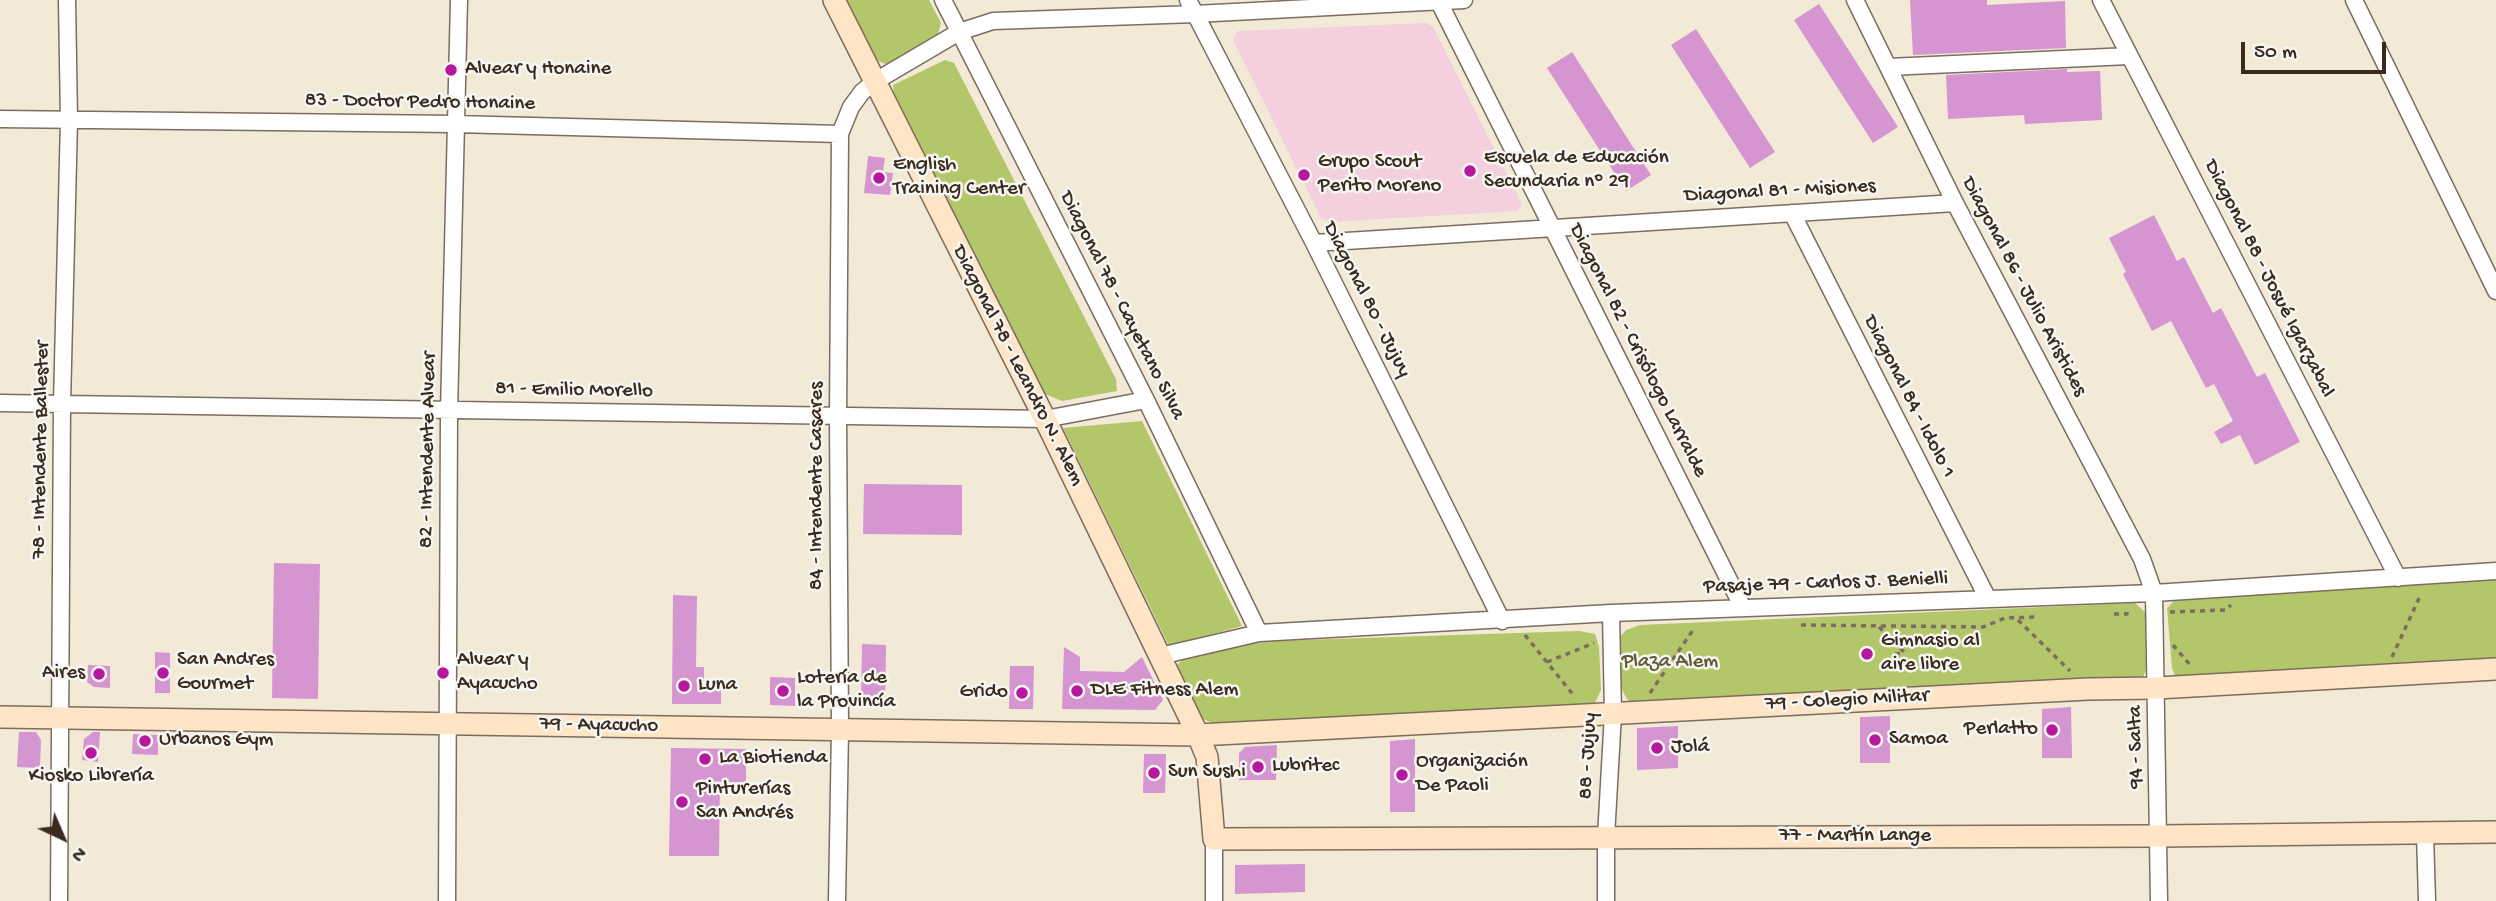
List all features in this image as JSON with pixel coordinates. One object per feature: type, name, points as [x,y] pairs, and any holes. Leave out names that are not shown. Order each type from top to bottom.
[{"type":"street","name":"78 - Intendente Ballester","points":[[60,901],[62,404],[69,120],[67,0]]},
{"type":"street","name":"82 - Intendente Alvear","points":[[447,901],[450,724],[449,411],[459,0]]},
{"type":"street","name":"Diagonal 78 - Leandro N. Alem","points":[[834,0],[1045,419],[1198,734],[1207,757],[1214,839]]},
{"type":"street","name":"Diagonal 78 - Cayetano Silva","points":[[943,0],[1146,400],[1259,633]]},
{"type":"street","name":"84 - Intendente Casares","points":[[837,901],[840,730],[840,134],[862,92],[874,82],[959,32],[993,21],[1191,7],[1464,0]]},
{"type":"street","name":"Diagonal 86 - Julio Aristides","points":[[1855,0],[1955,203],[2142,559],[2154,593]]},
{"type":"street","name":"Diagonal 88 - Josué Igarzabal","points":[[2101,0],[2398,578]]},
{"type":"street","points":[[2354,0],[2496,291]]},
{"type":"street","name":"Diagonal 82 - Crisólogo Larralde","points":[[1438,1],[1742,608]]},
{"type":"street","name":"Diagonal 80 - Jujuy","points":[[1191,7],[1314,243],[1502,621]]},
{"type":"street","points":[[1888,67],[2129,56]]},
{"type":"street","name":"83 - Doctor Pedro Honaine","points":[[0,119],[455,124],[840,134]]},
{"type":"street","name":"Diagonal 81 - Misiones","points":[[1314,243],[1955,203]]},
{"type":"street","name":"Diagonal 84 - Idolo 1","points":[[1792,213],[1988,599]]},
{"type":"street","name":"81 - Emilio Morello","points":[[0,403],[838,418],[1045,419],[1146,400]]},
{"type":"street","name":"Pasaje 79 - Carlos J. Benielli","points":[[1160,656],[1259,633],[1611,613],[2154,593],[2496,571]]},
{"type":"street","name":"94 - Salta","points":[[2154,593],[2159,901]]},
{"type":"street","name":"88 - Jujuy","points":[[1606,901],[1606,837],[1614,714],[1611,613]]},
{"type":"street","name":"79 - Colegio Militar","points":[[1198,734],[2496,669]]},
{"type":"street","name":"79 - Ayacucho","points":[[0,717],[1198,734]]},
{"type":"street","name":"77 - Martín Lange","points":[[1214,839],[2160,836],[2496,832]]},
{"type":"street","points":[[2425,834],[2427,901]]},
{"type":"street","points":[[1214,839],[1214,901]]},
{"type":"path","points":[[2383,676],[2429,576]]},
{"type":"path","points":[[1796,625],[1983,627],[2005,618],[2017,619],[2088,689]]},
{"type":"path","points":[[1521,620],[1523,633],[1590,715]]},
{"type":"path","points":[[1637,712],[1696,627]]},
{"type":"path","points":[[1879,627],[1905,653],[1895,654]]},
{"type":"path","points":[[2156,627],[2210,685]]},
{"type":"path","points":[[1547,662],[1611,636]]},
{"type":"shaded area","points":[[1427,23],[1433,27],[1522,204],[1518,211],[1330,222],[1321,218],[1233,40],[1238,31]]},
{"type":"green space","points":[[845,0],[929,0],[941,23],[937,38],[888,65],[875,60]]},
{"type":"green space","points":[[945,60],[954,63],[1116,379],[1117,391],[1062,401],[1045,394],[894,96],[893,85]]},
{"type":"green space","points":[[1142,421],[1242,626],[1169,646],[1063,428]]},
{"type":"green space","points":[[2496,579],[2496,662],[2182,678],[2175,676],[2172,668],[2167,608],[2176,599]]},
{"type":"green space","name":"Plaza Alem","points":[[2135,603],[2145,612],[2146,670],[2142,680],[1636,704],[1627,699],[1621,688],[1620,637],[1626,630],[1640,625]]},
{"type":"green space","name":"Plaza Alem","points":[[1579,631],[1595,634],[1599,647],[1601,690],[1595,703],[1587,706],[1212,723],[1201,718],[1176,666],[1182,660],[1240,645],[1271,641]]},
{"type":"building","points":[[1910,0],[1987,0],[1987,5],[2065,1],[2066,48],[1913,55]]},
{"type":"building","points":[[1819,4],[1898,127],[1873,143],[1794,20]]},
{"type":"building","points":[[1696,29],[1775,152],[1750,168],[1671,45]]},
{"type":"building","points":[[1572,52],[1651,175],[1626,191],[1547,68]]},
{"type":"building","points":[[2067,69],[2067,72],[2100,71],[2102,120],[2025,124],[2024,115],[1948,119],[1946,75]]},
{"type":"building","name":"English Training Center","points":[[868,156],[885,158],[883,172],[893,173],[890,195],[864,193]]},
{"type":"building","points":[[2154,215],[2177,261],[2184,257],[2213,313],[2221,308],[2257,377],[2265,373],[2300,442],[2255,465],[2240,435],[2221,444],[2214,432],[2233,421],[2214,384],[2206,388],[2171,321],[2152,331],[2123,274],[2126,272],[2109,238]]},
{"type":"building","points":[[864,484],[962,485],[962,535],[863,534]]},
{"type":"building","points":[[274,563],[320,564],[318,699],[272,698]]},
{"type":"building","points":[[673,595],[697,596],[696,667],[704,667],[704,680],[721,680],[721,704],[672,704]]},
{"type":"building","points":[[862,644],[886,645],[885,707],[867,707],[861,701]]},
{"type":"building","points":[[1064,647],[1080,657],[1080,671],[1124,672],[1142,657],[1163,700],[1155,710],[1062,709]]},
{"type":"building","name":"San Andres Gourmet","points":[[155,652],[170,653],[170,693],[155,693]]},
{"type":"building","name":"Aires","points":[[88,665],[110,666],[110,688],[94,687],[87,682]]},
{"type":"building","points":[[1010,666],[1034,666],[1033,709],[1009,709]]},
{"type":"building","name":"Lotería de la Provincía","points":[[770,677],[795,678],[795,706],[770,705]]},
{"type":"building","points":[[2071,707],[2072,758],[2042,758],[2042,709]]},
{"type":"building","name":"Samoa","points":[[1890,716],[1890,763],[1860,763],[1860,717]]},
{"type":"building","name":"Jolá","points":[[1678,726],[1678,768],[1637,770],[1637,728]]},
{"type":"building","points":[[19,732],[36,732],[41,740],[40,768],[17,767]]},
{"type":"building","name":"Kiosko Librería","points":[[93,732],[100,732],[98,762],[82,760],[84,739]]},
{"type":"building","name":"Urbanos Gym","points":[[133,734],[158,735],[158,755],[132,754]]},
{"type":"building","points":[[1415,739],[1415,812],[1390,812],[1390,741]]},
{"type":"building","name":"Lubritec","points":[[1277,745],[1276,780],[1239,780],[1239,753],[1245,747]]},
{"type":"building","points":[[671,748],[746,749],[746,783],[720,782],[719,856],[669,856]]},
{"type":"building","name":"Sun Sushi","points":[[1144,754],[1166,754],[1165,793],[1143,793]]},
{"type":"building","points":[[1305,864],[1305,892],[1235,894],[1235,865]]},
{"type":"place","name":"Alvear y Honaine","points":[[451,70]]},
{"type":"place","name":"Escuela de Educación Secundaria nº 29","points":[[1470,171]]},
{"type":"place","name":"Grupo Scout Perito Moreno","points":[[1304,175]]},
{"type":"place","name":"English Training Center","points":[[879,178]]},
{"type":"place","name":"Gimnasio al aire libre","points":[[1867,654]]},
{"type":"place","name":"San Andres Gourmet","points":[[163,673]]},
{"type":"place","name":"Alvear y Ayacucho","points":[[443,673]]},
{"type":"place","name":"Aires","points":[[99,674]]},
{"type":"place","name":"Luna","points":[[684,686]]},
{"type":"place","name":"Lotería de la Provincía","points":[[783,691]]},
{"type":"place","name":"DLE Fitness Alem","points":[[1077,691]]},
{"type":"place","name":"Grido","points":[[1022,693]]},
{"type":"place","name":"Perlatto","points":[[2052,730]]},
{"type":"place","name":"Samoa","points":[[1875,740]]},
{"type":"place","name":"Urbanos Gym","points":[[145,741]]},
{"type":"place","name":"Jolá","points":[[1657,748]]},
{"type":"place","name":"Kiosko Librería","points":[[91,753]]},
{"type":"place","name":"La Biotienda","points":[[705,759]]},
{"type":"place","name":"Lubritec","points":[[1258,767]]},
{"type":"place","name":"Sun Sushi","points":[[1154,773]]},
{"type":"place","name":"Organización De Paoli","points":[[1402,775]]},
{"type":"place","name":"Pinturerías San Andrés","points":[[682,802]]}]
